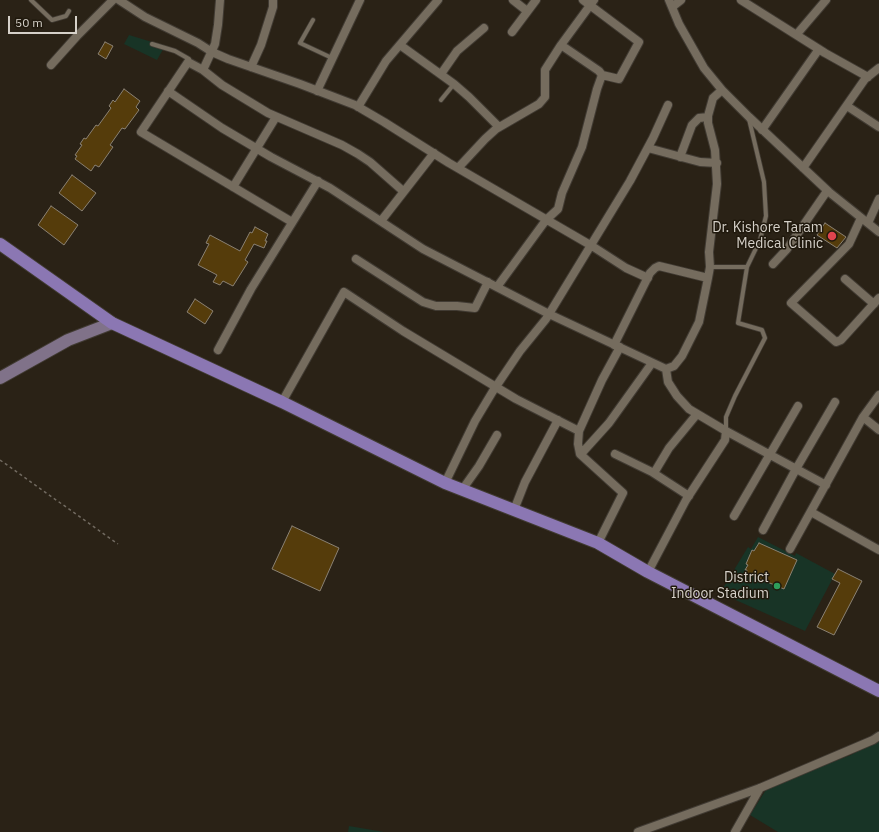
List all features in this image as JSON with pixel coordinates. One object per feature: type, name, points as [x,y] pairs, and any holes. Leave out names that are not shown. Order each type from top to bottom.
[{"type":"main road","points":[[0,244],[112,323],[282,402],[445,483],[598,543],[648,572],[879,691]]},
{"type":"main road","points":[[0,378],[68,340],[112,323]]},
{"type":"street","points":[[51,65],[77,36],[113,0]]},
{"type":"street","points":[[119,0],[145,17],[198,43],[212,52],[358,107],[458,168],[592,246],[626,268],[648,278]]},
{"type":"street","points":[[203,70],[212,52],[218,25],[220,0]]},
{"type":"street","points":[[251,66],[261,45],[274,7],[274,0]]},
{"type":"street","points":[[316,91],[360,0]]},
{"type":"street","points":[[358,107],[386,61],[438,0]]},
{"type":"street","points":[[513,0],[527,11]]},
{"type":"street","points":[[512,32],[536,0]]},
{"type":"street","points":[[561,45],[599,71],[602,75],[619,79],[639,42],[592,3],[583,0]]},
{"type":"street","points":[[681,0],[670,3],[679,24],[704,68],[722,90],[827,191],[879,232]]},
{"type":"street","points":[[797,34],[826,0]]},
{"type":"street","points":[[744,1],[819,49],[868,77]]},
{"type":"street","points":[[458,168],[485,139],[499,127],[539,104],[545,97],[545,70],[561,45],[592,3]]},
{"type":"street","points":[[441,74],[457,51],[484,28]]},
{"type":"street","points":[[400,45],[454,84],[499,127]]},
{"type":"street","points":[[762,130],[819,49]]},
{"type":"street","points":[[292,222],[141,132],[188,62],[203,70],[249,103],[276,117],[342,145],[358,154],[370,162],[403,191]]},
{"type":"street","points":[[803,168],[868,77],[878,69]]},
{"type":"street","points":[[497,286],[546,220],[558,209],[562,193],[577,162],[596,89],[602,75]]},
{"type":"street","points":[[168,91],[270,158],[330,188],[423,249],[549,314],[666,369],[674,366],[682,356],[699,322],[708,278],[710,267],[708,252],[717,184],[715,150],[708,123],[708,117],[713,98],[722,90]]},
{"type":"street","points":[[445,483],[475,421],[520,351],[549,314],[630,182],[668,105]]},
{"type":"street","points":[[847,106],[879,127]]},
{"type":"street","points":[[233,187],[276,117]]},
{"type":"street","points":[[680,157],[692,125],[699,118],[708,117]]},
{"type":"street","points":[[648,148],[700,162],[716,163]]},
{"type":"street","points":[[381,221],[434,153]]},
{"type":"street","points":[[218,350],[251,289],[318,182]]},
{"type":"street","points":[[773,264],[787,249],[827,191]]},
{"type":"street","points":[[845,279],[876,301],[841,340],[836,342],[791,302],[849,244],[879,199]]},
{"type":"street","points":[[356,259],[423,302],[436,306],[475,308],[488,282]]},
{"type":"street","points":[[598,543],[623,493],[581,454],[578,444],[579,431],[648,278],[655,268],[660,266],[708,278]]},
{"type":"street","points":[[282,402],[344,292],[403,331],[496,387],[579,431]]},
{"type":"street","points":[[581,454],[609,423],[652,363]]},
{"type":"street","points":[[666,369],[668,382],[677,396],[697,414],[826,485]]},
{"type":"street","points":[[790,548],[863,417],[879,395]]},
{"type":"street","points":[[763,530],[835,402]]},
{"type":"street","points":[[734,516],[798,406]]},
{"type":"street","points":[[654,473],[669,448],[697,414]]},
{"type":"street","points":[[863,417],[879,430]]},
{"type":"street","points":[[514,510],[525,482],[558,420]]},
{"type":"street","points":[[648,572],[688,496],[725,440],[726,430]]},
{"type":"street","points":[[462,490],[479,466],[497,435]]},
{"type":"street","points":[[616,454],[654,473],[688,496]]},
{"type":"street","points":[[811,512],[879,550]]},
{"type":"street","points":[[638,832],[760,788],[873,740],[879,736]]},
{"type":"street","points":[[735,832],[760,788]]},
{"type":"lane","points":[[31,0],[52,20],[66,16],[69,11]]},
{"type":"lane","points":[[313,20],[300,44],[332,58]]},
{"type":"lane","points":[[152,44],[175,51],[189,59],[188,62]]},
{"type":"lane","points":[[441,100],[454,84]]},
{"type":"lane","points":[[726,430],[726,417],[735,396],[765,338],[762,330],[738,323],[747,267],[760,240],[766,216],[764,182],[749,117]]},
{"type":"lane","points":[[710,267],[747,267]]},
{"type":"path","points":[[0,460],[118,544]]},
{"type":"green space","points":[[129,35],[165,46],[157,60],[124,44]]},
{"type":"green space","name":"District Indoor Stadium","points":[[758,537],[795,556],[796,553],[835,574],[805,631],[720,593],[748,547],[751,549]]},
{"type":"green space","points":[[879,739],[879,832],[778,832],[750,815],[769,785],[851,755]]},
{"type":"green space","points":[[349,826],[384,832],[348,832]]},
{"type":"building","points":[[105,42],[113,46],[106,59],[98,54]]},
{"type":"building","points":[[124,89],[140,101],[136,107],[139,110],[125,129],[122,128],[110,145],[113,147],[99,167],[95,165],[91,171],[75,159],[77,156],[75,155],[82,145],[80,144],[84,138],[86,139],[96,125],[98,126],[111,108],[109,106],[113,100],[115,102]]},
{"type":"building","points":[[72,175],[96,193],[82,211],[59,193]]},
{"type":"building","points":[[51,206],[78,225],[64,245],[38,225]]},
{"type":"building","points":[[825,223],[846,237],[837,248],[817,235]]},
{"type":"building","points":[[255,227],[268,234],[264,248],[254,244],[245,260],[248,262],[233,286],[223,281],[220,285],[213,282],[217,275],[198,265],[209,244],[206,243],[210,235],[240,251],[250,232],[252,233]]},
{"type":"building","points":[[195,299],[213,311],[205,324],[187,312]]},
{"type":"building","points":[[292,526],[339,548],[320,591],[272,569]]},
{"type":"building","points":[[759,543],[797,560],[784,589],[746,573],[747,570],[745,570],[748,565],[746,564],[752,550],[754,551]]},
{"type":"building","points":[[838,569],[862,581],[834,635],[817,627],[840,583],[832,579]]},
{"type":"place","name":"Dr. Kishore Taram Medical Clinic","points":[[832,236]]},
{"type":"place","name":"District Indoor Stadium","points":[[777,586]]}]
